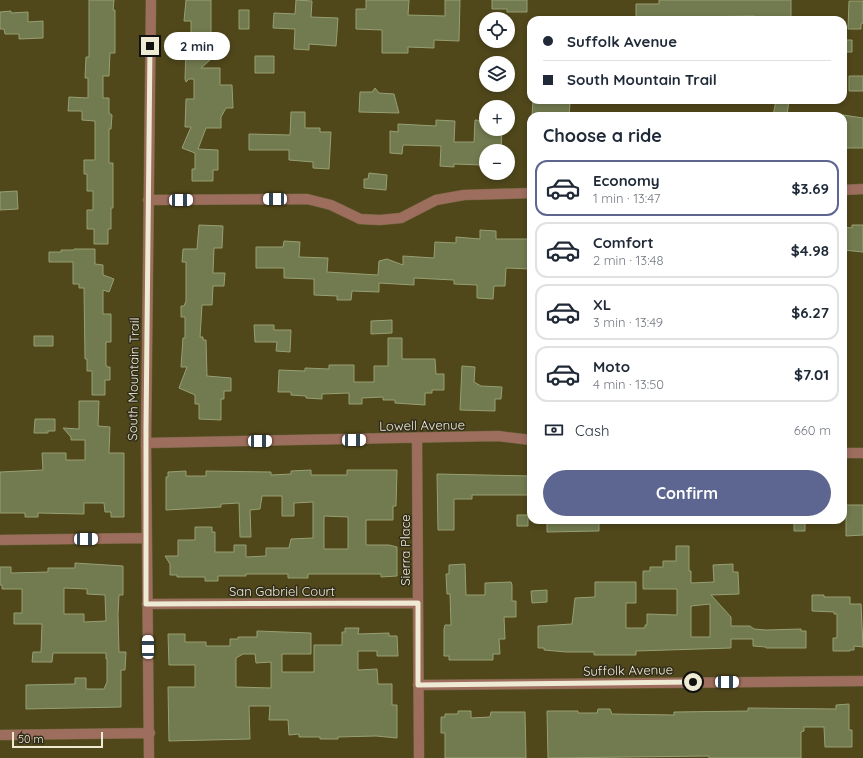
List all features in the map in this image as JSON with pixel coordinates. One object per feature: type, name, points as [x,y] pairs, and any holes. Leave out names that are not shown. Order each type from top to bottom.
[{"type":"street","name":"South Mountain Trail","points":[[149,758],[150,733],[146,604],[146,443],[151,0]]},
{"type":"street","points":[[847,190],[863,189]]},
{"type":"street","points":[[148,200],[307,198],[330,205],[360,219],[380,220],[402,218],[436,200],[464,195],[527,193]]},
{"type":"street","name":"Lowell Avenue","points":[[146,443],[417,439],[498,436],[527,440]]},
{"type":"street","name":"Sierra Place","points":[[417,439],[419,758]]},
{"type":"street","points":[[847,453],[863,453]]},
{"type":"street","points":[[0,540],[146,538]]},
{"type":"street","name":"San Gabriel Court","points":[[146,604],[418,603]]},
{"type":"street","name":"Suffolk Avenue","points":[[418,685],[863,681]]},
{"type":"street","points":[[0,735],[150,733]]},
{"type":"building","points":[[89,0],[114,0],[113,10],[115,10],[115,53],[110,53],[109,76],[103,76],[103,98],[109,98],[109,113],[112,115],[111,129],[109,129],[109,163],[113,163],[113,208],[111,208],[111,229],[108,229],[108,244],[94,244],[94,229],[87,229],[87,210],[93,210],[93,191],[87,191],[87,174],[84,174],[84,160],[95,160],[95,121],[82,120],[82,111],[68,111],[69,97],[88,98],[88,78],[85,78],[86,57],[89,57]]},
{"type":"building","points":[[186,0],[211,0],[211,38],[219,39],[219,52],[201,68],[220,68],[220,85],[232,85],[233,108],[226,108],[221,117],[221,128],[206,128],[198,149],[218,150],[218,170],[213,170],[213,181],[192,181],[192,169],[195,169],[195,153],[182,148],[191,127],[185,127],[186,99],[194,99],[194,79],[189,79],[186,82],[185,79],[186,49],[191,46],[191,21],[184,21]]},
{"type":"building","points":[[296,0],[312,1],[311,17],[338,18],[336,46],[309,44],[309,50],[294,49],[295,29],[273,28],[274,13],[295,14]]},
{"type":"building","points":[[366,0],[409,0],[408,15],[445,16],[445,0],[460,0],[459,41],[434,40],[434,48],[408,47],[408,53],[382,53],[382,30],[356,29],[356,9],[366,9]]},
{"type":"building","points":[[492,0],[527,0],[527,12],[507,12],[507,9],[492,9]]},
{"type":"building","points":[[659,0],[791,0],[791,16],[636,16],[636,4],[659,4]]},
{"type":"building","points":[[849,1],[863,1],[863,23],[861,24],[861,29],[848,29]]},
{"type":"building","points":[[239,10],[249,10],[249,29],[239,29]]},
{"type":"building","points":[[11,11],[11,13],[28,12],[28,22],[43,21],[43,38],[19,39],[19,34],[5,34],[4,29],[0,29],[0,12]]},
{"type":"building","points":[[847,40],[852,40],[852,52],[847,52]]},
{"type":"building","points":[[255,56],[274,56],[274,73],[255,73]]},
{"type":"building","points":[[849,76],[863,76],[863,91],[849,91]]},
{"type":"building","points":[[375,88],[379,93],[394,94],[399,113],[359,112],[360,92],[372,92]]},
{"type":"building","points":[[533,104],[570,104],[569,112],[532,112]]},
{"type":"building","points":[[775,104],[788,104],[788,112],[774,112]]},
{"type":"building","points":[[291,112],[305,112],[305,128],[320,128],[320,132],[331,132],[329,169],[313,168],[313,162],[289,160],[289,150],[249,150],[249,134],[290,135]]},
{"type":"building","points":[[847,116],[863,118],[863,148],[847,148]]},
{"type":"building","points":[[436,120],[455,121],[454,142],[474,142],[475,120],[479,120],[479,136],[502,136],[501,144],[479,144],[479,165],[454,164],[454,167],[440,166],[441,146],[403,145],[402,154],[390,153],[390,131],[398,132],[398,124],[436,126]]},
{"type":"building","points":[[369,173],[387,175],[386,190],[364,188],[364,179],[368,179]]},
{"type":"building","points":[[17,191],[18,209],[0,210],[0,192]]},
{"type":"building","points":[[199,225],[223,226],[222,248],[214,248],[213,273],[225,273],[224,286],[213,286],[212,305],[202,305],[200,337],[203,337],[203,340],[206,340],[207,376],[231,378],[231,391],[224,391],[224,399],[221,399],[221,420],[199,419],[199,404],[195,404],[195,395],[179,388],[187,367],[181,367],[183,338],[185,338],[185,317],[181,317],[181,306],[184,306],[186,301],[186,262],[182,262],[183,249],[197,249]]},
{"type":"building","points":[[852,225],[863,225],[863,252],[847,250],[847,227],[852,228]]},
{"type":"building","points":[[480,230],[496,231],[496,239],[527,239],[527,269],[506,268],[505,286],[494,286],[493,299],[477,298],[477,285],[454,284],[454,280],[414,278],[414,285],[379,283],[379,292],[352,291],[351,300],[337,300],[337,296],[314,295],[314,279],[284,278],[284,268],[256,268],[256,247],[283,247],[284,241],[300,242],[299,257],[328,258],[327,272],[378,275],[379,261],[387,259],[403,265],[403,256],[434,258],[435,242],[456,243],[456,237],[480,239]]},
{"type":"building","points":[[95,249],[95,264],[103,265],[103,275],[114,279],[109,292],[103,290],[103,314],[111,314],[111,342],[106,342],[106,365],[107,367],[110,367],[110,380],[105,380],[105,395],[92,395],[92,371],[87,371],[87,359],[85,359],[84,288],[79,288],[79,284],[73,284],[73,262],[49,262],[49,252],[61,252],[61,250]]},
{"type":"building","points":[[392,320],[392,333],[371,334],[371,321]]},
{"type":"building","points":[[254,325],[274,325],[274,330],[291,330],[290,352],[276,351],[277,342],[255,342]]},
{"type":"building","points":[[34,336],[53,336],[53,346],[34,346]]},
{"type":"building","points":[[388,338],[402,338],[402,359],[435,359],[436,374],[444,374],[444,390],[432,390],[432,393],[425,393],[425,405],[395,403],[395,400],[383,400],[383,397],[362,398],[362,404],[349,404],[349,393],[322,394],[322,399],[291,395],[291,392],[278,392],[279,370],[305,371],[305,368],[329,369],[329,365],[354,365],[354,382],[374,382],[374,366],[388,366]]},
{"type":"building","points":[[462,366],[475,367],[474,382],[481,386],[502,387],[501,399],[495,399],[495,411],[460,410]]},
{"type":"building","points":[[79,401],[99,401],[98,426],[110,427],[109,453],[124,453],[124,517],[111,517],[111,512],[105,512],[104,503],[84,503],[84,514],[38,513],[38,517],[25,517],[25,513],[0,513],[0,472],[43,470],[42,453],[66,453],[66,460],[85,460],[85,440],[71,440],[71,437],[63,428],[79,429]]},
{"type":"building","points":[[35,419],[55,419],[55,431],[48,431],[48,433],[34,433]]},
{"type":"building","points":[[311,470],[311,475],[347,475],[347,470],[397,470],[396,506],[393,506],[393,520],[366,520],[366,545],[389,545],[397,547],[397,576],[381,577],[381,574],[308,574],[308,578],[288,578],[288,574],[246,574],[246,576],[218,576],[218,581],[205,581],[205,577],[177,577],[177,575],[170,575],[170,564],[165,556],[178,556],[178,540],[195,540],[195,527],[212,527],[212,532],[215,532],[215,552],[234,552],[234,545],[246,545],[246,557],[266,556],[266,548],[289,548],[291,539],[313,538],[313,502],[294,503],[294,516],[282,516],[282,496],[262,496],[260,509],[250,510],[251,537],[240,537],[239,503],[221,504],[221,507],[166,510],[166,477],[168,477],[168,472],[186,471],[186,476],[206,476],[206,471],[271,472],[271,475],[291,474],[291,471]],"holes":[[[324,516],[348,517],[348,549],[324,549]]]},
{"type":"building","points":[[437,474],[527,476],[527,495],[472,495],[472,499],[454,499],[454,530],[438,530]]},
{"type":"building","points":[[847,505],[863,505],[863,535],[846,536]]},
{"type":"building","points":[[517,515],[527,515],[528,526],[517,526]]},
{"type":"building","points":[[547,524],[599,524],[599,531],[547,532]]},
{"type":"building","points":[[794,524],[805,524],[805,531],[794,531]]},
{"type":"building","points":[[676,546],[689,546],[689,571],[691,571],[691,583],[714,582],[713,565],[733,564],[733,572],[738,572],[739,594],[711,595],[731,617],[731,626],[750,626],[754,629],[766,630],[801,629],[801,631],[806,631],[806,648],[766,648],[753,646],[753,639],[731,639],[731,648],[636,651],[636,655],[594,655],[594,652],[566,652],[538,648],[538,626],[572,624],[575,598],[595,597],[595,582],[636,582],[636,603],[626,603],[626,628],[645,628],[645,625],[647,625],[647,614],[677,615],[677,589],[643,589],[643,571],[650,571],[650,567],[663,567],[663,561],[676,561]],"holes":[[[710,604],[710,637],[691,637],[691,606]]]},
{"type":"building","points":[[75,563],[123,566],[123,595],[119,595],[118,614],[119,652],[126,652],[125,670],[121,670],[121,707],[26,709],[26,685],[75,684],[75,678],[86,678],[86,689],[104,689],[107,682],[106,653],[53,653],[52,662],[32,662],[33,652],[41,652],[42,624],[14,624],[14,613],[22,613],[22,589],[2,589],[2,585],[0,585],[0,567],[11,567],[11,573],[48,572],[48,568],[75,568]],"holes":[[[64,588],[87,589],[87,594],[105,595],[106,621],[84,622],[84,614],[64,614]]]},
{"type":"building","points":[[465,564],[466,595],[485,595],[485,583],[511,582],[512,585],[512,601],[516,601],[516,617],[504,617],[505,639],[499,639],[500,654],[493,654],[493,660],[449,660],[449,656],[444,656],[444,629],[445,625],[451,625],[450,594],[447,594],[446,574],[449,574],[449,565]]},
{"type":"building","points":[[547,590],[547,602],[532,603],[531,591]]},
{"type":"building","points":[[812,595],[824,595],[824,597],[850,597],[850,604],[861,604],[863,647],[854,646],[854,650],[850,651],[833,651],[833,638],[837,638],[837,614],[834,614],[834,612],[812,611]]},
{"type":"building","points":[[345,628],[359,628],[358,634],[389,633],[389,636],[397,636],[398,656],[377,656],[377,651],[358,651],[358,670],[377,669],[378,684],[392,684],[392,705],[397,705],[397,738],[376,736],[320,739],[320,737],[299,737],[299,734],[289,735],[288,720],[269,720],[270,706],[249,706],[250,739],[169,741],[168,687],[195,687],[195,665],[169,665],[168,634],[185,634],[185,642],[206,642],[206,646],[230,646],[230,639],[238,639],[238,637],[257,637],[257,631],[311,633],[311,654],[282,654],[282,672],[314,672],[314,645],[342,645],[342,632],[345,632]],"holes":[[[243,654],[255,654],[256,663],[271,662],[271,688],[236,687],[236,658]]]},
{"type":"building","points":[[849,704],[849,730],[852,730],[852,747],[825,747],[824,727],[804,727],[804,731],[801,732],[801,758],[709,758],[709,756],[548,758],[547,711],[578,711],[578,713],[597,713],[598,709],[610,709],[612,714],[674,715],[674,712],[748,711],[748,708],[836,709],[836,705]]},
{"type":"building","points":[[458,711],[471,711],[471,718],[490,717],[491,712],[525,712],[526,758],[445,758],[445,733],[441,733],[441,717],[445,717],[445,714],[458,714]]},
{"type":"route","points":[[150,46],[146,428],[146,604],[418,603],[418,685],[693,682]]}]
